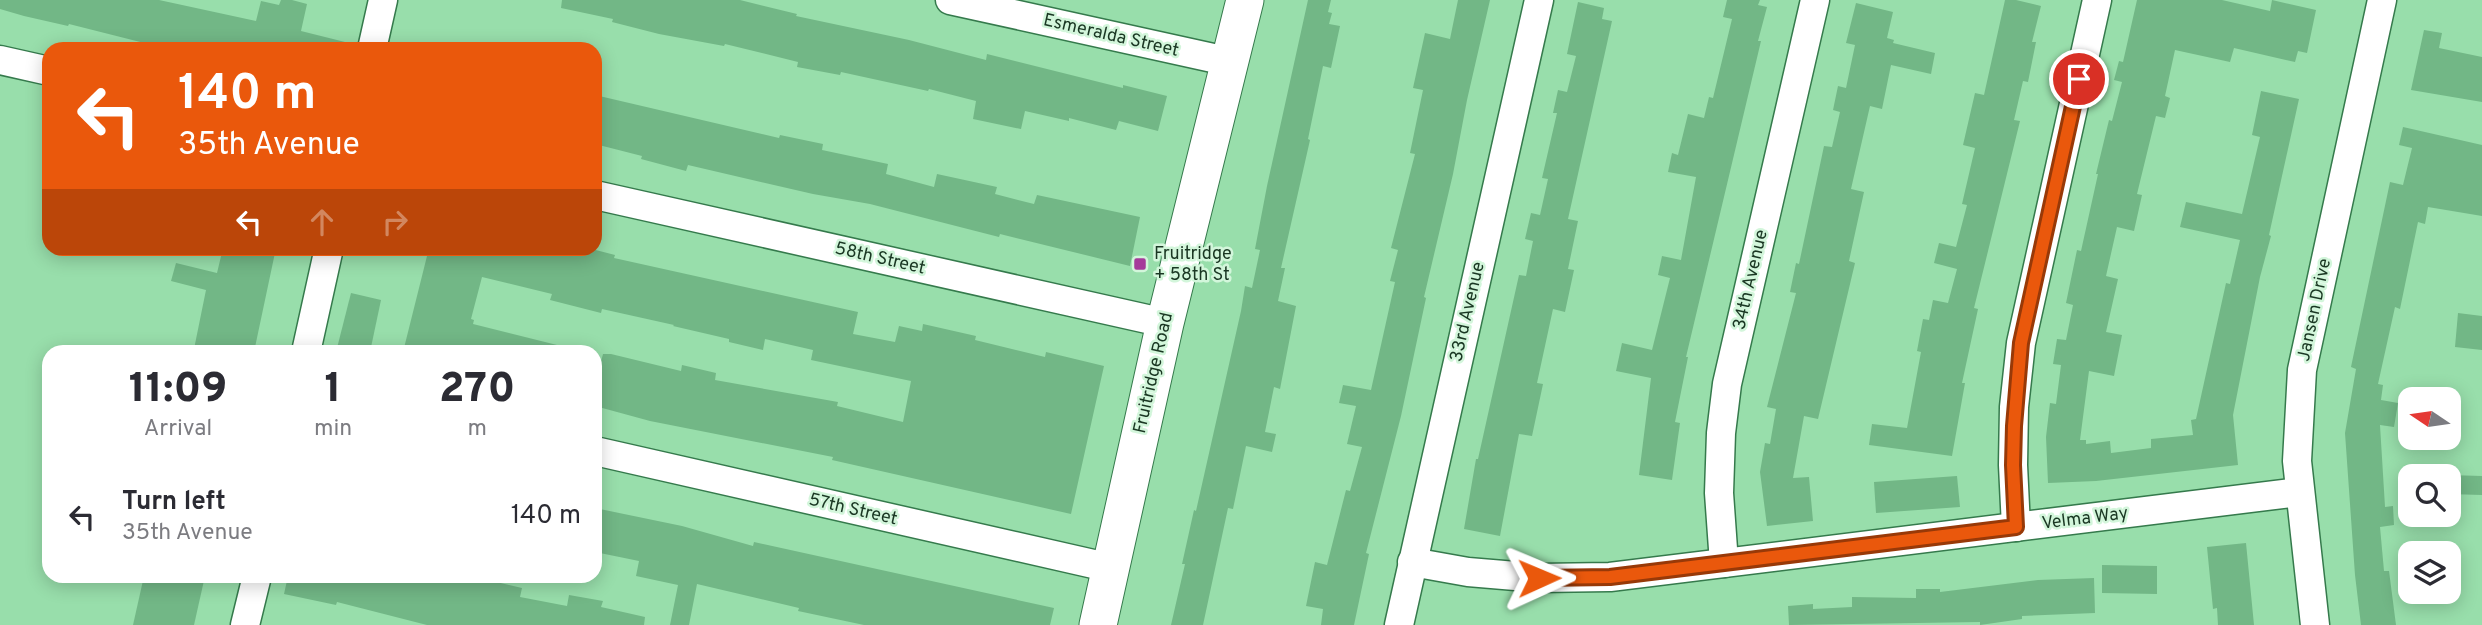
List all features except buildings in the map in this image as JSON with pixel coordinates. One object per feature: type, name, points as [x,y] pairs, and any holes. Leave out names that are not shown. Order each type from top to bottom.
[{"type":"main road","name":"Fruitridge Road","points":[[1098,625],[1165,323],[1245,0]]},
{"type":"street","points":[[374,42],[383,0]]},
{"type":"street","name":"Esmeralda Street","points":[[950,0],[1231,62]]},
{"type":"street","name":"33rd Avenue","points":[[1399,625],[1539,0]]},
{"type":"street","name":"34th Avenue","points":[[1724,563],[1719,493],[1721,433],[1727,384],[1815,0]]},
{"type":"street","points":[[2016,527],[2014,419],[2021,343],[2096,0]]},
{"type":"street","name":"Jansen Drive","points":[[2315,625],[2299,492],[2298,424],[2302,370],[2382,0]]},
{"type":"street","points":[[0,60],[42,69]]},
{"type":"street","name":"58th Street","points":[[602,197],[1165,323]]},
{"type":"street","points":[[308,345],[327,256]]},
{"type":"street","name":"57th Street","points":[[602,453],[1111,568]]},
{"type":"street","name":"Velma Way","points":[[1412,562],[1468,572],[1539,578],[1610,577],[2299,492]]},
{"type":"street","points":[[248,624],[256,583]]},
{"type":"place","name":"Fruitridge + 58th St","points":[[1140,264]]},
{"type":"route","points":[[1539,578],[1610,577],[2016,527],[2014,407],[2021,343],[2079,79]]}]
